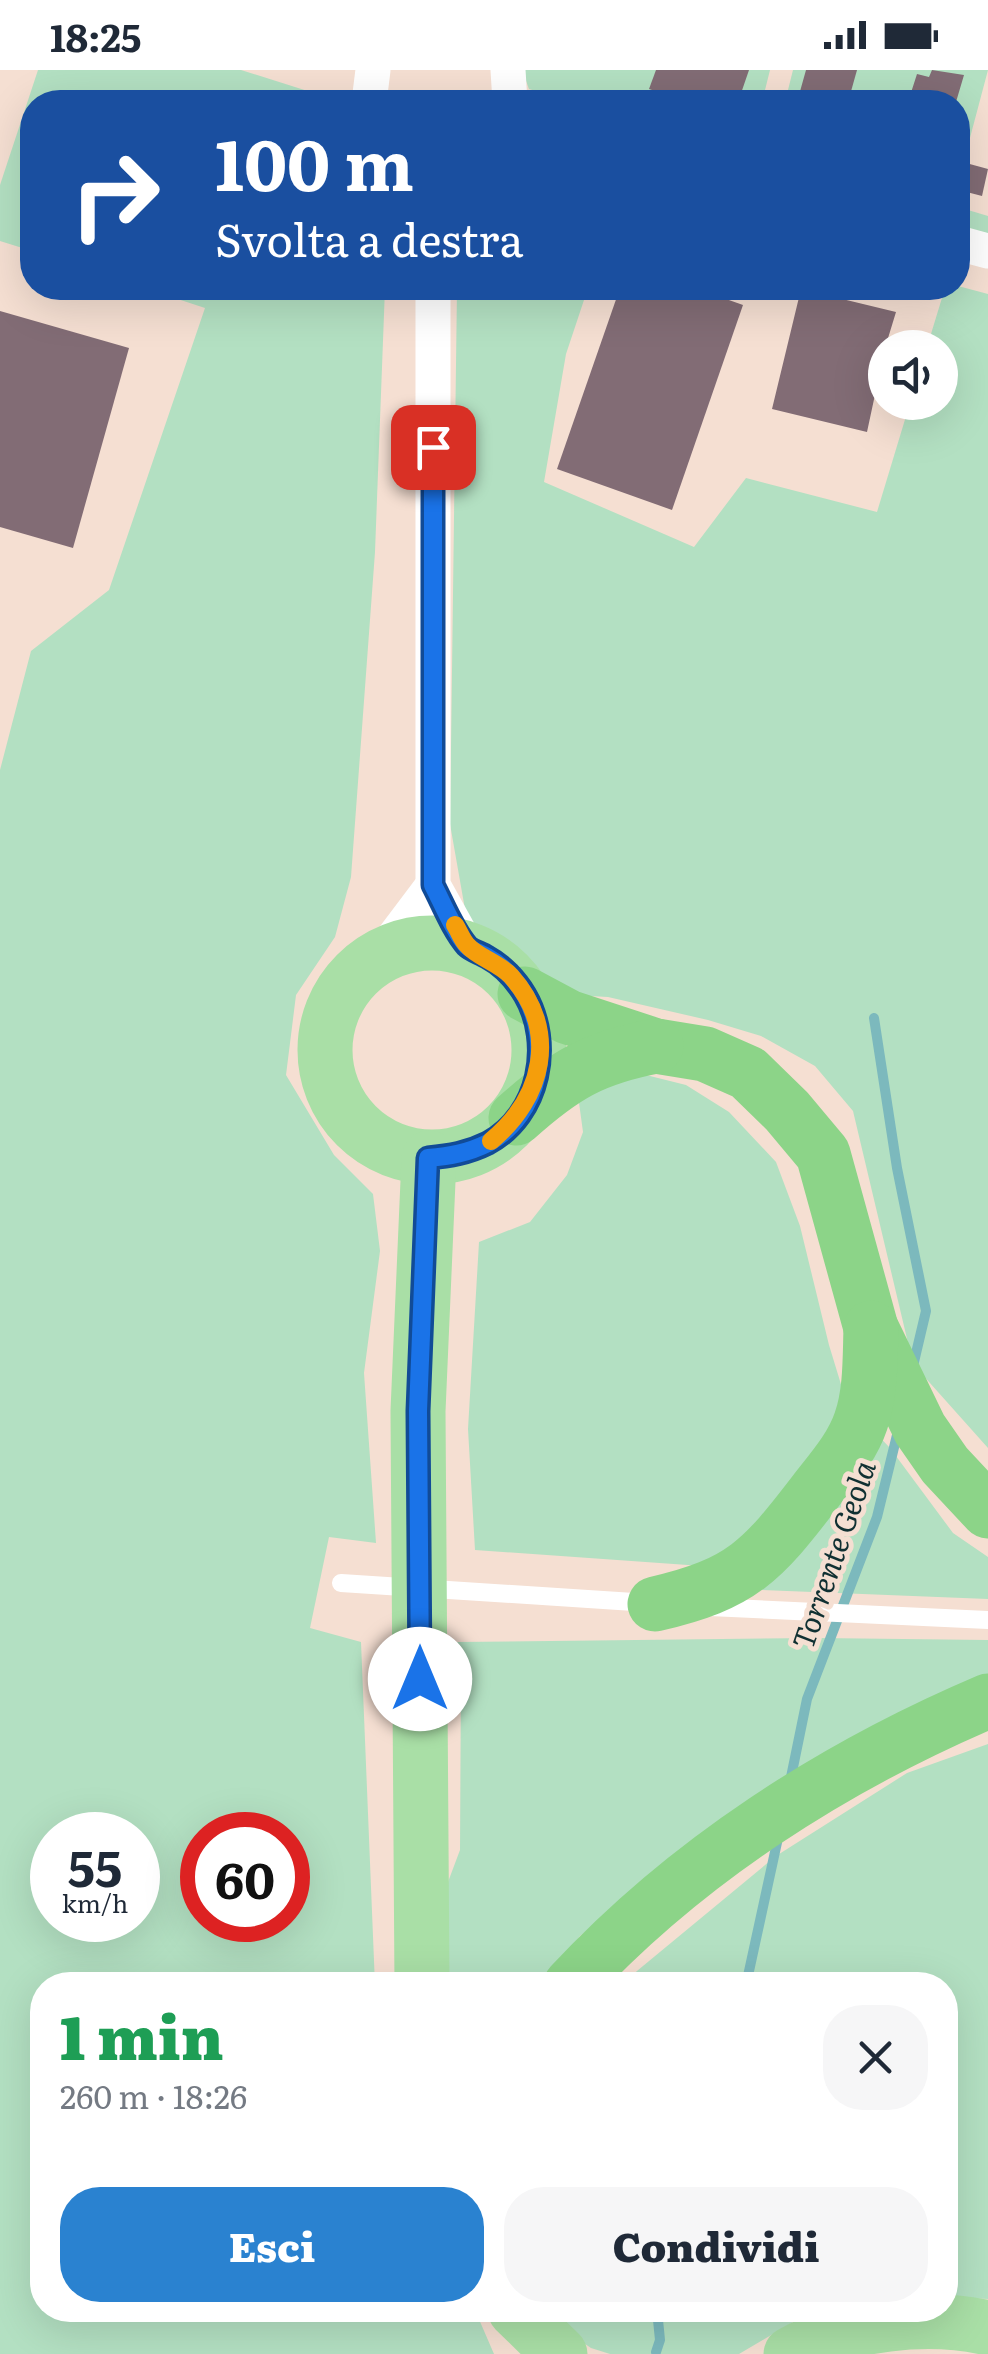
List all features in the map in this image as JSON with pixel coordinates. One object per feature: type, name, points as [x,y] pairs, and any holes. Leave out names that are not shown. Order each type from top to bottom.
[{"type":"highway","points":[[525,994],[568,1017],[656,1046],[706,1054],[748,1073],[788,1111],[823,1154],[871,1328],[910,1407],[945,1465],[988,1511]]},
{"type":"highway","points":[[516,1118],[556,1082],[612,1054],[656,1046]]},
{"type":"highway","points":[[655,1604],[700,1594],[753,1565],[770,1550],[844,1455],[861,1420],[871,1328]]},
{"type":"highway","points":[[584,1972],[618,1934],[737,1838],[914,1734],[988,1701]]},
{"type":"main road","points":[[439,942],[468,948],[490,958],[510,974],[525,994],[538,1024],[540,1058],[533,1090],[516,1118],[492,1141],[462,1154],[428,1158],[394,1151],[364,1133],[340,1107],[326,1074],[324,1039],[334,1005],[353,976],[381,954],[408,944],[439,942]]},
{"type":"main road","points":[[422,1972],[418,1411],[428,1158]]},
{"type":"main road","points":[[505,2322],[520,2354]]},
{"type":"main road","points":[[527,2322],[560,2354]]},
{"type":"main road","points":[[792,2354],[854,2331],[913,2322],[988,2328]]},
{"type":"street","points":[[433,300],[433,885],[468,948]]},
{"type":"street","points":[[381,954],[433,885]]},
{"type":"lane","points":[[341,1584],[988,1620]]},
{"type":"green space","points":[[38,70],[241,70],[304,90],[31,90]]},
{"type":"green space","points":[[522,70],[770,70],[765,90],[529,89]]},
{"type":"green space","points":[[793,70],[988,70],[970,138],[970,90],[788,90]]},
{"type":"green space","points":[[20,124],[20,247],[0,241],[0,185]]},
{"type":"green space","points":[[970,211],[988,216],[988,239],[970,234]]},
{"type":"green space","points":[[970,289],[988,294],[988,1448],[913,1364],[853,1111],[815,1066],[761,1036],[708,1020],[608,997],[553,994],[508,960],[466,915],[450,824],[457,300],[584,300],[566,354],[544,482],[694,547],[746,478],[877,512],[905,420],[958,420],[958,330],[932,330],[941,300],[970,300]]},
{"type":"green space","points":[[181,300],[385,300],[375,552],[351,877],[335,937],[296,995],[286,1075],[334,1155],[373,1194],[380,1251],[364,1373],[376,1543],[329,1537],[310,1628],[361,1642],[374,1972],[30,1972],[30,2322],[480,2322],[494,2354],[0,2354],[0,770],[31,651],[109,590],[205,308]]},
{"type":"green space","points":[[634,1072],[686,1085],[729,1112],[776,1162],[800,1226],[854,1427],[730,1568],[475,1550],[468,1429],[479,1242],[530,1222],[567,1175],[583,1132],[577,1088]]},
{"type":"green space","points":[[871,1428],[953,1533],[988,1557],[988,1599],[739,1589]]},
{"type":"green space","points":[[988,1640],[988,1674],[723,1822],[580,1936],[553,1972],[445,1972],[442,1898],[460,1850],[461,1667],[457,1642]]},
{"type":"green space","points":[[988,1744],[988,2299],[958,2298],[958,1972],[636,1972],[776,1856],[907,1773]]},
{"type":"green space","points":[[553,2322],[793,2322],[739,2354],[610,2354],[591,2348]]},
{"type":"building","points":[[656,70],[749,70],[742,90],[649,89]]},
{"type":"building","points":[[806,70],[857,70],[851,90],[800,90]]},
{"type":"building","points":[[932,70],[964,75],[960,90],[912,90],[917,74],[929,77]]},
{"type":"building","points":[[970,164],[988,169],[982,196],[970,193]]},
{"type":"building","points":[[616,300],[729,300],[743,305],[672,510],[557,469]]},
{"type":"building","points":[[798,300],[846,300],[896,312],[890,330],[868,330],[867,432],[772,409]]},
{"type":"building","points":[[0,311],[129,348],[73,548],[0,527]]},
{"type":"waterway","name":"Torrente Geola","points":[[874,1018],[897,1168],[926,1311],[913,1366]]},
{"type":"waterway","name":"Torrente Geola","points":[[790,1782],[807,1699],[877,1517],[898,1431]]},
{"type":"waterway","name":"Torrente Geola","points":[[749,1972],[778,1838]]},
{"type":"waterway","name":"Torrente Geola","points":[[656,2352],[660,2340],[658,2322]]},
{"type":"slow traffic","points":[[455,925],[468,948],[490,958],[510,974],[525,994],[538,1024],[540,1058],[533,1090],[516,1118],[491,1141]]},
{"type":"route","points":[[420,1679],[418,1411],[428,1158],[462,1154],[492,1141],[516,1118],[533,1090],[540,1058],[538,1024],[525,994],[510,974],[490,958],[468,948],[433,885],[433,447]]}]
